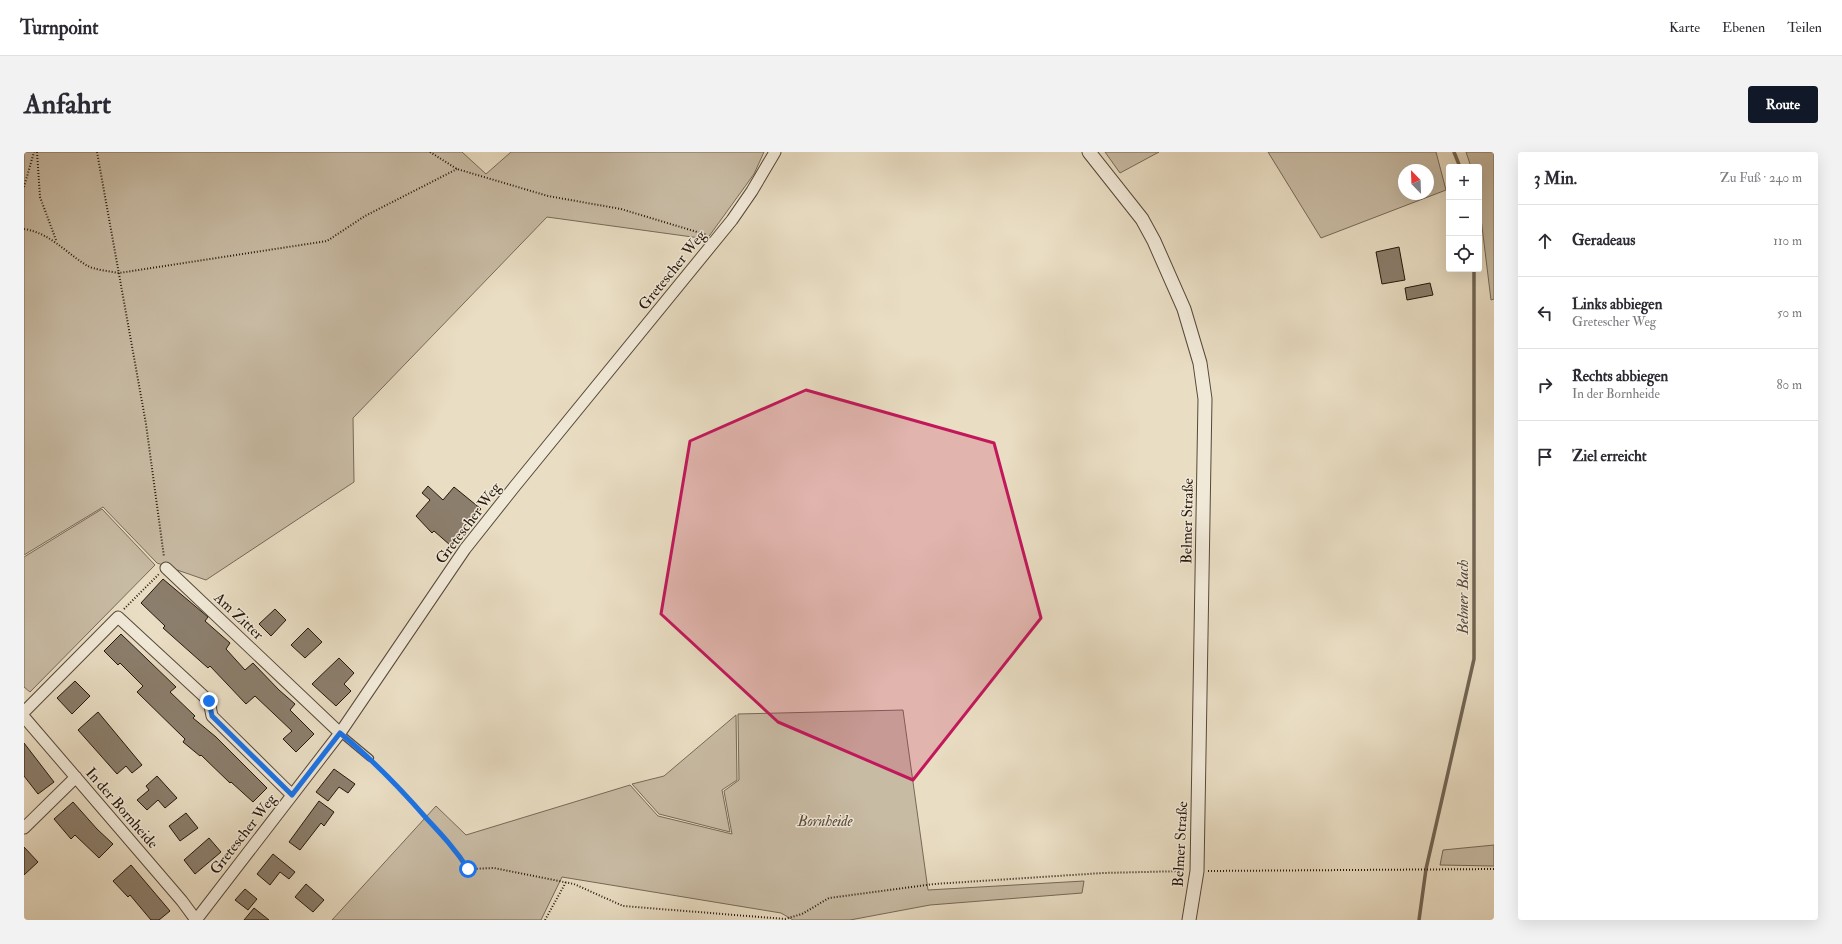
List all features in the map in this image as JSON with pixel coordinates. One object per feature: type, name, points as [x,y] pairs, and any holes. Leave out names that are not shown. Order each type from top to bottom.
[{"type":"street","name":"Gretescher Weg","points":[[196,920],[340,733],[470,543],[542,452],[717,239],[752,191],[775,152]]},
{"type":"street","name":"Belmer Straße","points":[[1089,152],[1142,219],[1184,308],[1200,363],[1205,399],[1197,871],[1189,920]]},
{"type":"street","name":"Am Zitter","points":[[166,568],[340,733]]},
{"type":"street","points":[[24,712],[118,617],[209,701],[212,716],[292,795]]},
{"type":"street","name":"In der Bornheide","points":[[24,717],[182,901],[196,920]]},
{"type":"street","points":[[24,828],[76,777]]},
{"type":"lane","points":[[340,733],[370,758]]},
{"type":"path","points":[[24,186],[35,152]]},
{"type":"path","points":[[35,152],[40,197],[56,241]]},
{"type":"path","points":[[97,152],[146,424],[166,568],[142,590],[118,617]]},
{"type":"path","points":[[430,152],[457,169],[548,196],[621,209],[717,239]]},
{"type":"path","points":[[24,229],[33,230],[56,241],[87,266],[119,273],[327,241],[365,216],[457,169]]},
{"type":"path","points":[[370,758],[458,853],[468,869],[494,868],[566,882],[574,884],[623,906],[785,919],[802,914],[830,898],[934,884],[1103,873],[1494,869]]},
{"type":"path","points":[[545,920],[566,882]]},
{"type":"highlighted area","points":[[806,390],[994,443],[1041,618],[913,780],[778,722],[661,614],[690,441]]},
{"type":"green space","points":[[24,152],[462,152],[486,174],[511,152],[764,152],[754,174],[707,239],[547,217],[353,418],[354,482],[206,580],[157,563],[103,507],[24,555]]},
{"type":"green space","points":[[1105,152],[1159,152],[1120,173]]},
{"type":"green space","points":[[1268,152],[1436,152],[1446,190],[1434,195],[1434,164],[1398,164],[1398,200],[1420,200],[1321,238]]},
{"type":"green space","points":[[1466,152],[1494,152],[1494,299],[1491,300],[1482,226],[1482,164],[1470,164]]},
{"type":"green space","points":[[102,509],[155,565],[30,692],[24,687],[24,557]]},
{"type":"green space","name":"Bornheide","points":[[903,710],[928,890],[1084,881],[1082,893],[930,905],[850,920],[793,920],[781,913],[562,877],[541,920],[332,920],[436,806],[466,835],[630,785],[658,816],[732,834],[724,791],[739,780],[738,714]]},
{"type":"green space","points":[[736,715],[737,780],[722,790],[730,832],[659,814],[632,784],[664,776]]},
{"type":"green space","points":[[1494,845],[1494,866],[1440,865],[1443,850]]},
{"type":"building","points":[[1399,247],[1405,280],[1382,284],[1376,252]]},
{"type":"building","points":[[1430,283],[1433,295],[1407,300],[1405,288]]},
{"type":"building","points":[[428,486],[443,500],[454,487],[481,509],[450,545],[434,531],[432,533],[416,516],[430,500],[422,493]]},
{"type":"building","points":[[163,579],[208,617],[205,621],[230,643],[226,649],[245,670],[253,663],[295,704],[290,710],[314,734],[296,752],[283,739],[292,731],[255,696],[246,704],[210,666],[208,668],[163,628],[165,626],[141,603]]},
{"type":"building","points":[[275,609],[286,620],[271,636],[259,624]]},
{"type":"building","points":[[308,628],[322,642],[305,658],[291,645]]},
{"type":"building","points":[[121,634],[176,687],[170,692],[195,716],[193,718],[216,737],[267,788],[253,802],[231,782],[230,783],[201,755],[200,756],[183,742],[185,739],[137,692],[143,686],[120,663],[118,665],[104,651]]},
{"type":"building","points":[[339,658],[354,673],[344,684],[351,691],[336,706],[312,684]]},
{"type":"building","points":[[75,681],[90,696],[72,714],[57,698]]},
{"type":"building","points":[[98,712],[142,765],[132,773],[126,766],[117,774],[78,730]]},
{"type":"building","points":[[24,743],[54,782],[38,794],[24,776]]},
{"type":"building","points":[[334,769],[355,784],[348,793],[339,787],[328,801],[316,792]]},
{"type":"building","points":[[157,776],[177,798],[165,808],[158,800],[147,810],[137,800],[149,790],[146,786]]},
{"type":"building","points":[[319,801],[334,812],[324,826],[321,823],[300,850],[289,842]]},
{"type":"building","points":[[73,802],[97,829],[113,844],[99,858],[75,835],[71,839],[54,819]]},
{"type":"building","points":[[186,813],[198,828],[180,841],[169,826]]},
{"type":"building","points":[[209,838],[221,852],[195,874],[184,860]]},
{"type":"building","points":[[24,847],[38,862],[24,875]]},
{"type":"building","points":[[273,854],[295,872],[289,879],[280,872],[270,885],[257,874]]},
{"type":"building","points":[[131,865],[170,911],[159,920],[151,920],[130,895],[128,897],[113,881]]},
{"type":"building","points":[[306,884],[324,900],[313,912],[295,897]]},
{"type":"building","points":[[245,889],[257,899],[248,910],[235,900]]},
{"type":"building","points":[[254,908],[269,920],[244,920]]},
{"type":"waterway","name":"Belmer Bach","points":[[1454,152],[1459,164]]},
{"type":"waterway","name":"Belmer Bach","points":[[1419,920],[1426,869],[1474,659],[1474,272]]},
{"type":"route","points":[[209,701],[212,716],[292,795],[340,733],[370,758],[407,796],[458,853],[468,869]]}]
